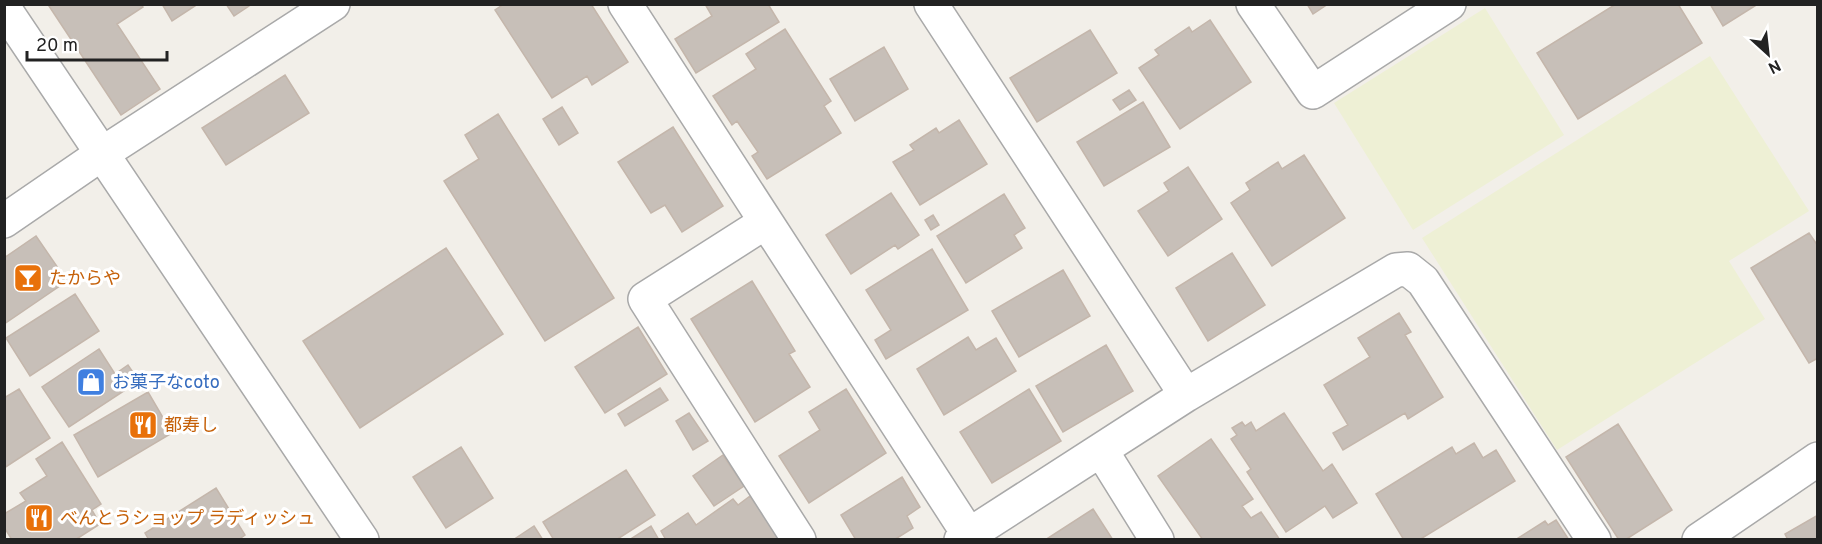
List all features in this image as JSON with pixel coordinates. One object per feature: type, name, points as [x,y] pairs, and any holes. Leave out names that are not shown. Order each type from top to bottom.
[{"type":"street","points":[[4,221],[103,153],[333,4]]},
{"type":"street","points":[[625,4],[965,537],[1186,394],[1396,270],[1408,270],[1423,281],[1594,540]]},
{"type":"street","points":[[931,4],[1186,394]]},
{"type":"street","points":[[1253,4],[1314,92],[1449,4]]},
{"type":"street","points":[[4,8],[362,540]]},
{"type":"street","points":[[766,222],[645,299],[799,540]]},
{"type":"street","points":[[1101,450],[1157,540]]},
{"type":"street","points":[[1699,540],[1818,459]]},
{"type":"green space","points":[[1485,8],[1564,135],[1413,230],[1334,103]]},
{"type":"green space","points":[[1710,56],[1809,211],[1729,261],[1765,319],[1557,450],[1422,238]]},
{"type":"building","points":[[51,4],[141,4],[143,7],[117,24],[160,89],[121,115],[49,6]]},
{"type":"building","points":[[162,4],[198,4],[172,21]]},
{"type":"building","points":[[226,4],[252,4],[234,16]]},
{"type":"building","points":[[504,4],[591,4],[628,62],[592,85],[587,76],[552,98],[495,10]]},
{"type":"building","points":[[705,4],[768,4],[779,22],[696,73],[675,39],[712,16]]},
{"type":"building","points":[[1307,4],[1328,4],[1313,14]]},
{"type":"building","points":[[1616,4],[1678,4],[1702,43],[1578,119],[1537,53]]},
{"type":"building","points":[[1710,4],[1758,4],[1723,26]]},
{"type":"building","points":[[1210,20],[1251,82],[1180,129],[1139,68],[1159,55],[1155,50],[1189,27],[1192,32]]},
{"type":"building","points":[[785,29],[831,101],[824,106],[841,133],[767,179],[752,156],[758,152],[737,121],[732,125],[713,96],[756,69],[746,54]]},
{"type":"building","points":[[1090,30],[1117,73],[1037,122],[1010,78]]},
{"type":"building","points":[[884,47],[908,89],[855,121],[830,79]]},
{"type":"building","points":[[285,75],[309,113],[226,165],[202,128]]},
{"type":"building","points":[[1129,90],[1136,100],[1120,110],[1113,100]]},
{"type":"building","points":[[1143,102],[1170,147],[1104,186],[1077,142]]},
{"type":"building","points":[[562,107],[578,133],[559,145],[543,119]]},
{"type":"building","points":[[498,114],[614,298],[545,341],[444,181],[479,159],[465,135]]},
{"type":"building","points":[[959,120],[987,164],[920,205],[893,162],[914,150],[910,145],[936,128],[939,133]]},
{"type":"building","points":[[673,127],[723,206],[682,232],[665,205],[651,213],[618,162]]},
{"type":"building","points":[[1304,155],[1345,218],[1272,266],[1231,203],[1250,190],[1246,183],[1278,162],[1282,169]]},
{"type":"building","points":[[1188,167],[1222,219],[1168,256],[1138,211],[1169,191],[1164,183]]},
{"type":"building","points":[[891,193],[919,235],[898,249],[895,245],[851,274],[826,235]]},
{"type":"building","points":[[1004,194],[1025,228],[1014,235],[1022,248],[966,283],[937,236]]},
{"type":"building","points":[[933,215],[939,225],[931,230],[925,220]]},
{"type":"building","points":[[1809,233],[1818,246],[1818,358],[1809,363],[1751,268]]},
{"type":"building","points":[[36,236],[67,281],[4,324],[4,258]]},
{"type":"building","points":[[446,248],[503,334],[360,428],[303,341]]},
{"type":"building","points":[[932,249],[968,310],[886,359],[875,340],[891,330],[866,290]]},
{"type":"building","points":[[1232,253],[1265,305],[1208,341],[1176,288]]},
{"type":"building","points":[[1063,270],[1090,316],[1019,357],[992,311]]},
{"type":"building","points":[[752,281],[795,351],[789,354],[810,387],[755,422],[691,319]]},
{"type":"building","points":[[75,294],[99,331],[30,376],[6,338]]},
{"type":"building","points":[[1399,313],[1411,332],[1405,335],[1443,397],[1408,419],[1405,413],[1343,450],[1333,433],[1348,425],[1324,385],[1370,357],[1358,338]]},
{"type":"building","points":[[638,327],[667,374],[605,413],[575,367]]},
{"type":"building","points":[[968,337],[976,350],[996,338],[1016,371],[944,415],[917,369]]},
{"type":"building","points":[[1106,345],[1133,391],[1063,432],[1036,386]]},
{"type":"building","points":[[99,349],[115,374],[128,365],[139,381],[69,427],[42,387]]},
{"type":"building","points":[[660,388],[668,400],[625,426],[618,414]]},
{"type":"building","points":[[19,389],[50,438],[4,468],[4,398]]},
{"type":"building","points":[[846,389],[886,453],[809,503],[779,456],[820,430],[809,412]]},
{"type":"building","points":[[1029,389],[1061,441],[992,483],[960,432]]},
{"type":"building","points":[[148,392],[172,433],[98,477],[74,435]]},
{"type":"building","points":[[689,413],[708,441],[693,450],[676,421]]},
{"type":"building","points":[[1284,413],[1323,471],[1332,464],[1357,503],[1333,518],[1325,506],[1286,532],[1247,472],[1251,469],[1231,439],[1237,435],[1232,428],[1242,422],[1245,426],[1251,422],[1256,431]]},
{"type":"building","points":[[1618,424],[1672,510],[1625,540],[1619,540],[1566,457]]},
{"type":"building","points":[[1211,439],[1253,499],[1242,506],[1251,518],[1261,512],[1280,540],[1203,540],[1158,476]]},
{"type":"building","points":[[62,442],[101,504],[92,510],[100,524],[75,540],[12,540],[4,527],[4,514],[26,501],[20,493],[47,476],[36,459]]},
{"type":"building","points":[[1474,443],[1483,458],[1496,450],[1515,481],[1419,540],[1404,540],[1376,494],[1452,447],[1456,454]]},
{"type":"building","points":[[461,447],[493,498],[446,528],[413,477]]},
{"type":"building","points":[[723,455],[744,486],[714,506],[693,476]]},
{"type":"building","points":[[626,470],[655,515],[616,540],[554,540],[543,522]]},
{"type":"building","points":[[902,477],[920,507],[907,516],[913,528],[894,540],[856,540],[841,515]]},
{"type":"building","points":[[216,488],[245,535],[238,540],[149,540],[145,533]]},
{"type":"building","points":[[750,496],[779,537],[775,540],[666,540],[661,531],[688,513],[696,525],[733,499],[738,505]]},
{"type":"building","points":[[1093,509],[1113,540],[1045,540]]},
{"type":"building","points":[[1818,515],[1818,540],[1788,540],[1785,534]]},
{"type":"building","points":[[1556,520],[1569,540],[1515,540],[1545,521],[1548,525]]},
{"type":"building","points":[[534,526],[543,540],[513,540]]},
{"type":"building","points":[[651,526],[659,540],[629,540]]},
{"type":"place","name":"たからや","points":[[28,278]]},
{"type":"place","name":"お菓子なcoto","points":[[91,382]]},
{"type":"place","name":"都寿し","points":[[143,425]]},
{"type":"place","name":"べんとうショップ ラディッシュ","points":[[39,518]]}]
